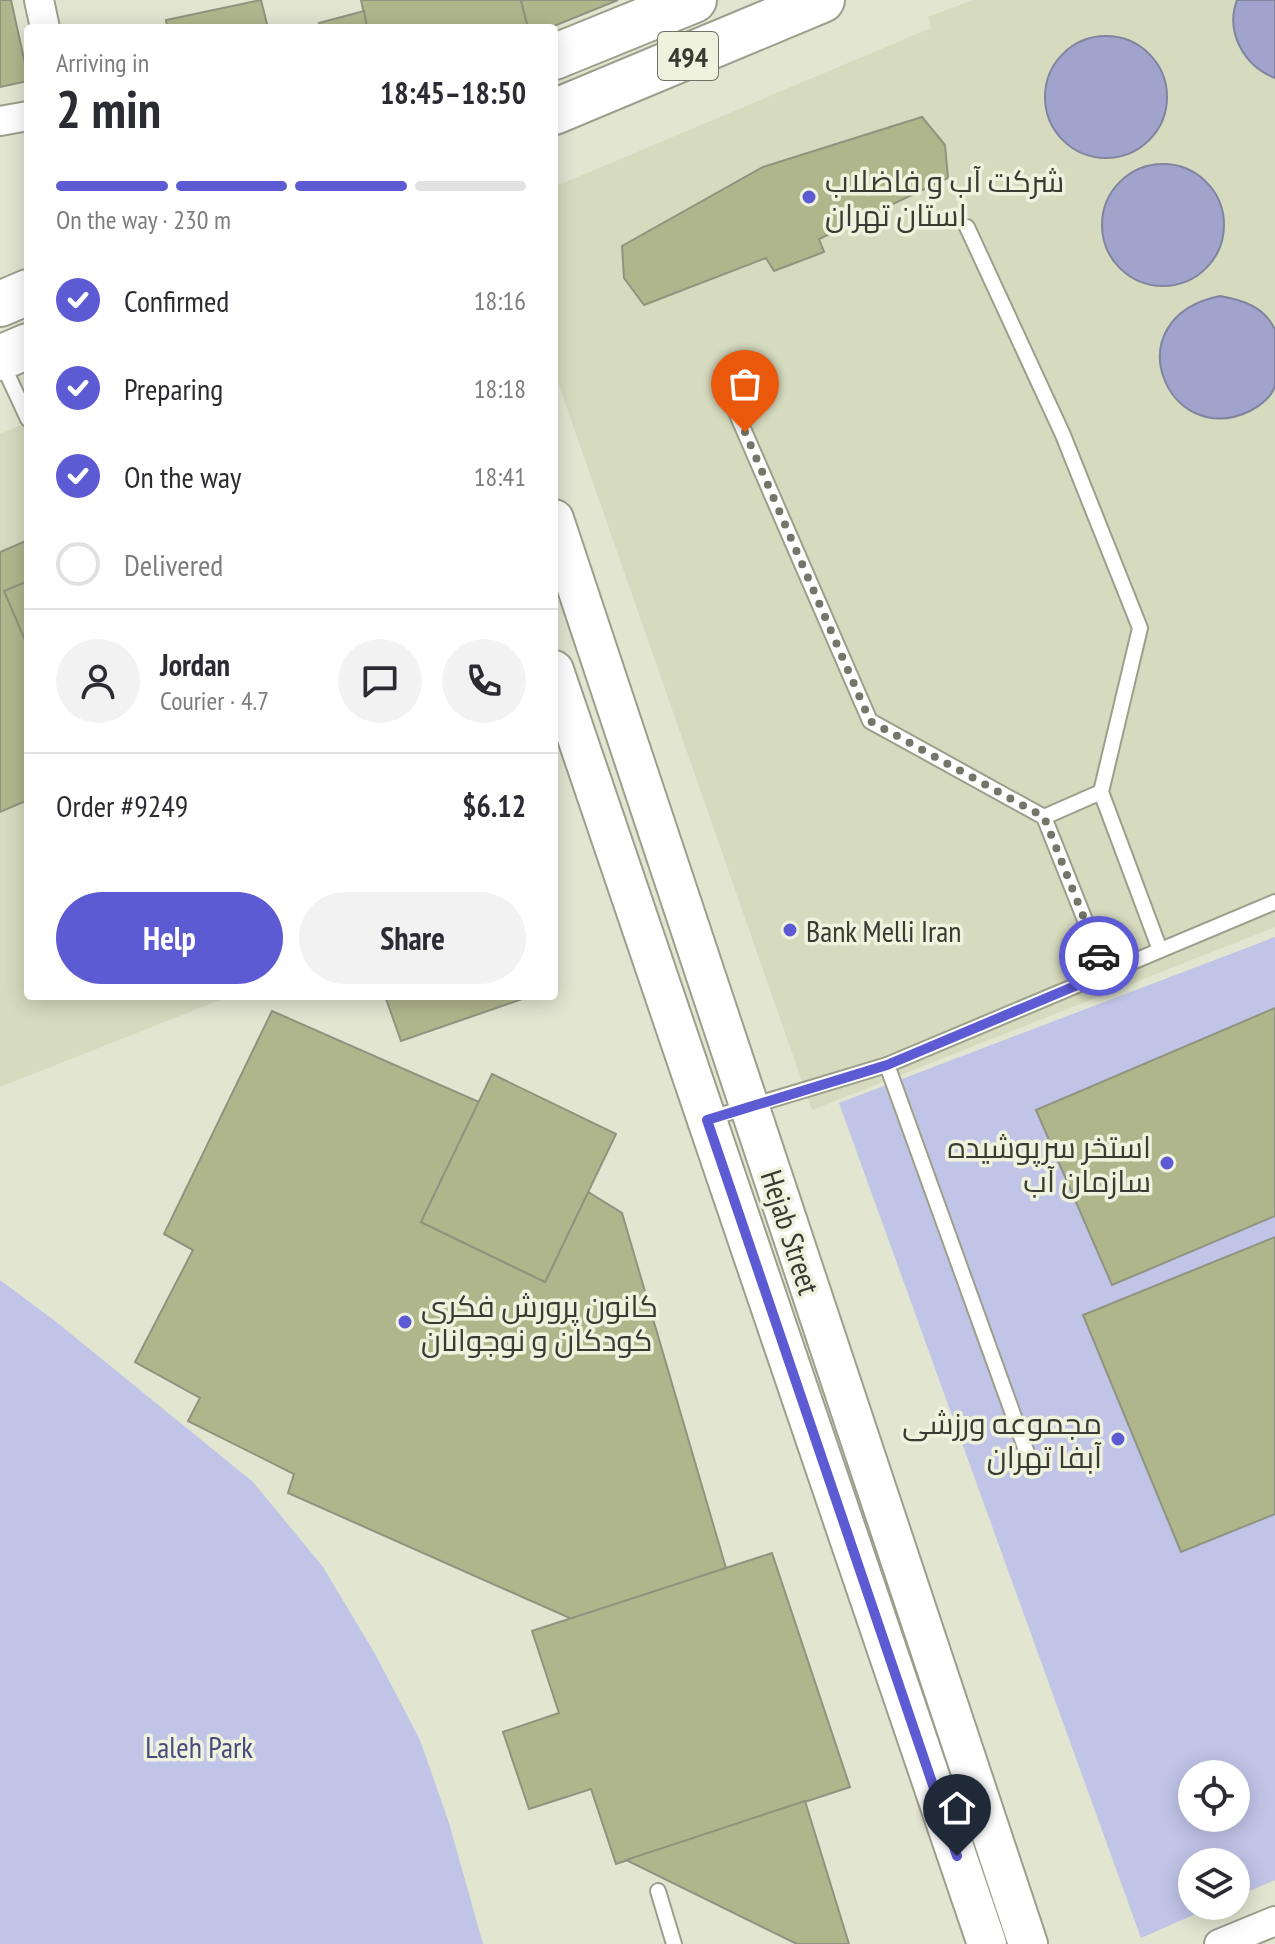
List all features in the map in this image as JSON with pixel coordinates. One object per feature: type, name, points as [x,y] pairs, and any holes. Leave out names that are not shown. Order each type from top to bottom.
[{"type":"main road","name":"494","points":[[558,55],[694,0]]},
{"type":"main road","name":"494","points":[[558,110],[822,0]]},
{"type":"main road","points":[[0,304],[24,294]]},
{"type":"main road","points":[[0,358],[24,348]]},
{"type":"main road","name":"Hejab Street","points":[[558,531],[1028,1944]]},
{"type":"main road","name":"Hejab Street","points":[[558,682],[987,1944]]},
{"type":"street","points":[[39,0],[44,24]]},
{"type":"street","points":[[0,121],[24,117]]},
{"type":"street","points":[[1219,1944],[1275,1921]]},
{"type":"lane","points":[[967,227],[1063,435],[1140,628],[1101,792],[1160,950]]},
{"type":"lane","points":[[0,358],[24,410]]},
{"type":"lane","points":[[732,403],[870,721],[1044,817],[1106,973]]},
{"type":"lane","points":[[1044,817],[1101,792]]},
{"type":"lane","points":[[707,1120],[887,1065],[1275,902]]},
{"type":"lane","points":[[887,1065],[1031,1464]]},
{"type":"lane","points":[[658,1891],[674,1944]]},
{"type":"shaded area","name":"شرکت آب و فاضلاب استان تهران","points":[[973,0],[1275,0],[1275,927],[812,1110],[558,382],[558,185],[931,28],[928,17]]},
{"type":"shaded area","points":[[1237,0],[1275,0],[1275,78],[1254,65],[1240,46],[1234,24]]},
{"type":"shaded area","points":[[1106,36],[1129,41],[1149,54],[1162,74],[1167,97],[1162,120],[1149,140],[1129,153],[1106,158],[1083,153],[1063,140],[1050,120],[1045,97],[1050,74],[1063,54],[1083,41]]},
{"type":"shaded area","points":[[1163,164],[1186,169],[1206,182],[1219,202],[1224,225],[1219,248],[1206,268],[1186,281],[1163,286],[1140,281],[1120,268],[1107,248],[1102,225],[1107,202],[1120,182],[1140,169]]},
{"type":"shaded area","points":[[1220,296],[1252,306],[1271,322],[1275,330],[1275,385],[1272,393],[1250,411],[1220,418],[1195,413],[1176,398],[1163,377],[1160,353],[1167,329],[1187,309]]},
{"type":"shaded area","points":[[24,424],[24,1000],[220,1000],[0,1087],[0,434]]},
{"type":"green space","name":"مجموعه ورزشی آبفا تهران","points":[[1275,937],[1275,1880],[1250,1891],[1250,1848],[1178,1848],[1178,1920],[1182,1920],[1141,1938],[839,1103]]},
{"type":"green space","name":"Laleh Park","points":[[0,1280],[253,1482],[323,1567],[375,1654],[420,1740],[449,1823],[483,1944],[0,1944]]},
{"type":"building","points":[[0,0],[11,0],[24,59],[24,82],[0,87]]},
{"type":"building","points":[[261,0],[267,24],[166,24],[166,20]]},
{"type":"building","points":[[361,0],[521,0],[527,24],[366,24]]},
{"type":"building","points":[[521,0],[618,0],[558,24],[527,24]]},
{"type":"building","points":[[364,11],[366,24],[319,24]]},
{"type":"building","name":"شرکت آب و فاضلاب استان تهران","points":[[922,117],[945,145],[948,178],[819,239],[824,252],[774,271],[766,258],[644,305],[624,278],[622,246],[763,167]]},
{"type":"building","points":[[24,542],[24,802],[0,812],[0,552]]},
{"type":"building","points":[[24,583],[24,638],[4,591]]},
{"type":"building","points":[[386,1000],[519,1000],[401,1041]]},
{"type":"building","name":"استخر سرپوشیده سازمان آب","points":[[1275,1008],[1275,1216],[1112,1285],[1036,1110]]},
{"type":"building","name":"کانون پرورش فکری کودکان و نوجوانان","points":[[272,1011],[479,1102],[421,1222],[545,1282],[588,1192],[622,1213],[726,1568],[574,1620],[288,1493],[294,1474],[188,1421],[200,1398],[135,1362],[193,1250],[164,1234]]},
{"type":"building","points":[[492,1074],[616,1134],[545,1282],[421,1222]]},
{"type":"building","points":[[1275,1237],[1275,1514],[1181,1552],[1083,1315]]},
{"type":"building","points":[[772,1553],[850,1787],[616,1864],[591,1789],[529,1809],[503,1732],[559,1713],[532,1631]]},
{"type":"building","points":[[805,1801],[849,1944],[797,1944],[626,1860]]},
{"type":"way so far","points":[[745,432],[870,721],[1044,817],[1099,956]]},
{"type":"place","name":"شرکت آب و فاضلاب استان تهران","points":[[809,197]]},
{"type":"place","name":"Bank Melli Iran","points":[[790,930]]},
{"type":"place","name":"استخر سرپوشیده سازمان آب","points":[[1167,1163]]},
{"type":"place","name":"کانون پرورش فکری کودکان و نوجوانان","points":[[405,1322]]},
{"type":"place","name":"مجموعه ورزشی آبفا تهران","points":[[1118,1439]]},
{"type":"route","points":[[957,1856],[707,1120],[887,1065],[1106,973],[1099,956]]}]
